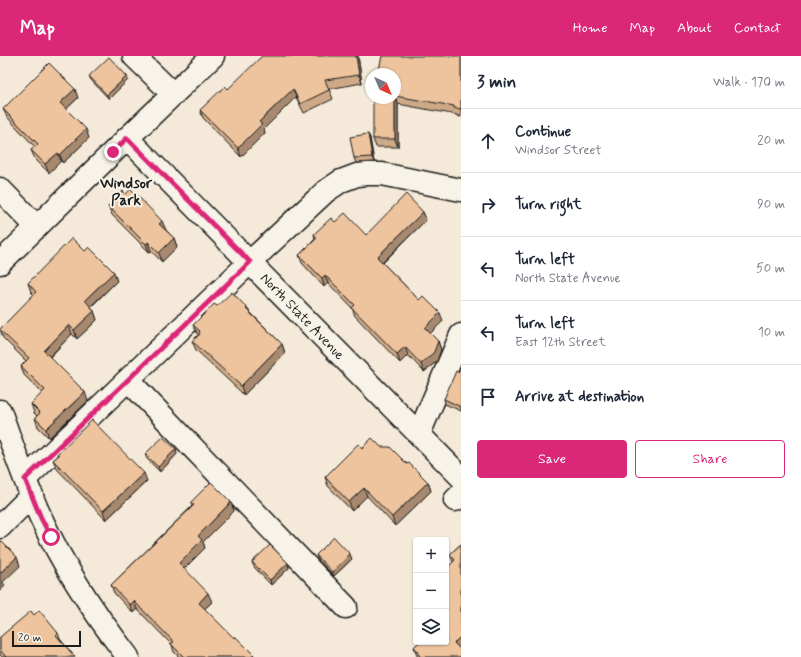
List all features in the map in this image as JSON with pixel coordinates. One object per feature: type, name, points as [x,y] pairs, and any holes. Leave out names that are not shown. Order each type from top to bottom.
[{"type":"street","points":[[134,56],[173,94]]},
{"type":"street","points":[[0,263],[213,56]]},
{"type":"street","name":"North State Avenue","points":[[127,138],[461,477]]},
{"type":"street","points":[[0,527],[29,487],[128,380],[326,190],[341,180],[357,175],[382,174],[461,190]]},
{"type":"street","points":[[0,189],[37,227]]},
{"type":"street","points":[[419,434],[461,335]]},
{"type":"street","points":[[128,380],[346,607]]},
{"type":"street","points":[[0,411],[44,524],[88,601],[128,657]]},
{"type":"building","points":[[262,56],[356,56],[359,75],[325,80],[329,90],[300,104],[293,89],[259,122],[262,124],[238,148],[200,110],[225,86],[228,89]]},
{"type":"building","points":[[382,56],[461,56],[461,109],[454,108],[454,106],[401,97],[401,68],[379,68]]},
{"type":"building","points":[[109,57],[127,76],[107,95],[89,76]]},
{"type":"building","points":[[49,63],[75,89],[60,103],[86,129],[60,155],[58,153],[45,164],[31,150],[38,144],[3,109]]},
{"type":"building","points":[[373,104],[395,104],[395,139],[373,139]]},
{"type":"building","points":[[368,134],[372,157],[354,158],[350,137]]},
{"type":"building","points":[[131,189],[162,221],[159,224],[174,238],[159,253],[148,242],[146,244],[108,206],[123,191],[126,194]]},
{"type":"building","points":[[406,194],[423,212],[377,257],[419,300],[423,296],[440,313],[425,328],[438,341],[434,352],[421,364],[405,347],[397,354],[352,308],[355,305],[325,275],[322,278],[299,255],[317,238],[314,234],[331,218],[335,222],[345,213],[366,235]]},
{"type":"building","points":[[72,238],[85,251],[89,247],[114,272],[85,300],[94,311],[74,330],[69,325],[44,351],[85,392],[46,429],[35,418],[40,413],[31,404],[45,390],[21,366],[29,358],[0,329],[36,292],[28,283]]},
{"type":"building","points":[[232,292],[247,308],[246,309],[282,344],[241,386],[192,341],[200,334],[200,331],[193,325],[214,304],[217,306]]},
{"type":"building","points":[[456,371],[461,374],[461,407],[444,399]]},
{"type":"building","points":[[92,420],[144,473],[103,511],[53,460],[59,455],[57,454]]},
{"type":"building","points":[[163,437],[176,449],[158,467],[145,454]]},
{"type":"building","points":[[372,438],[381,447],[390,447],[428,482],[392,517],[364,488],[349,502],[325,477],[358,444],[362,448]]},
{"type":"building","points":[[211,482],[231,502],[198,536],[202,540],[179,563],[208,593],[199,603],[234,638],[235,636],[254,655],[251,657],[184,657],[171,644],[174,642],[134,601],[130,605],[111,585],[194,505],[191,502]]},
{"type":"building","points":[[334,537],[350,554],[332,572],[316,555]]},
{"type":"building","points":[[0,540],[17,557],[0,573]]},
{"type":"building","points":[[461,544],[461,636],[454,643],[461,650],[461,657],[421,657],[418,654],[419,652],[414,647],[416,645],[449,645],[449,566],[455,560],[450,554]]},
{"type":"building","points":[[270,545],[288,563],[270,580],[252,562]]},
{"type":"building","points":[[39,610],[58,633],[56,635],[75,657],[6,657],[0,650],[0,637],[31,611],[34,615]]},
{"type":"district","name":"Windsor Park","points":[[126,192]]},
{"type":"route","points":[[51,537],[41,518],[25,479],[250,262],[127,138],[113,152]]}]
